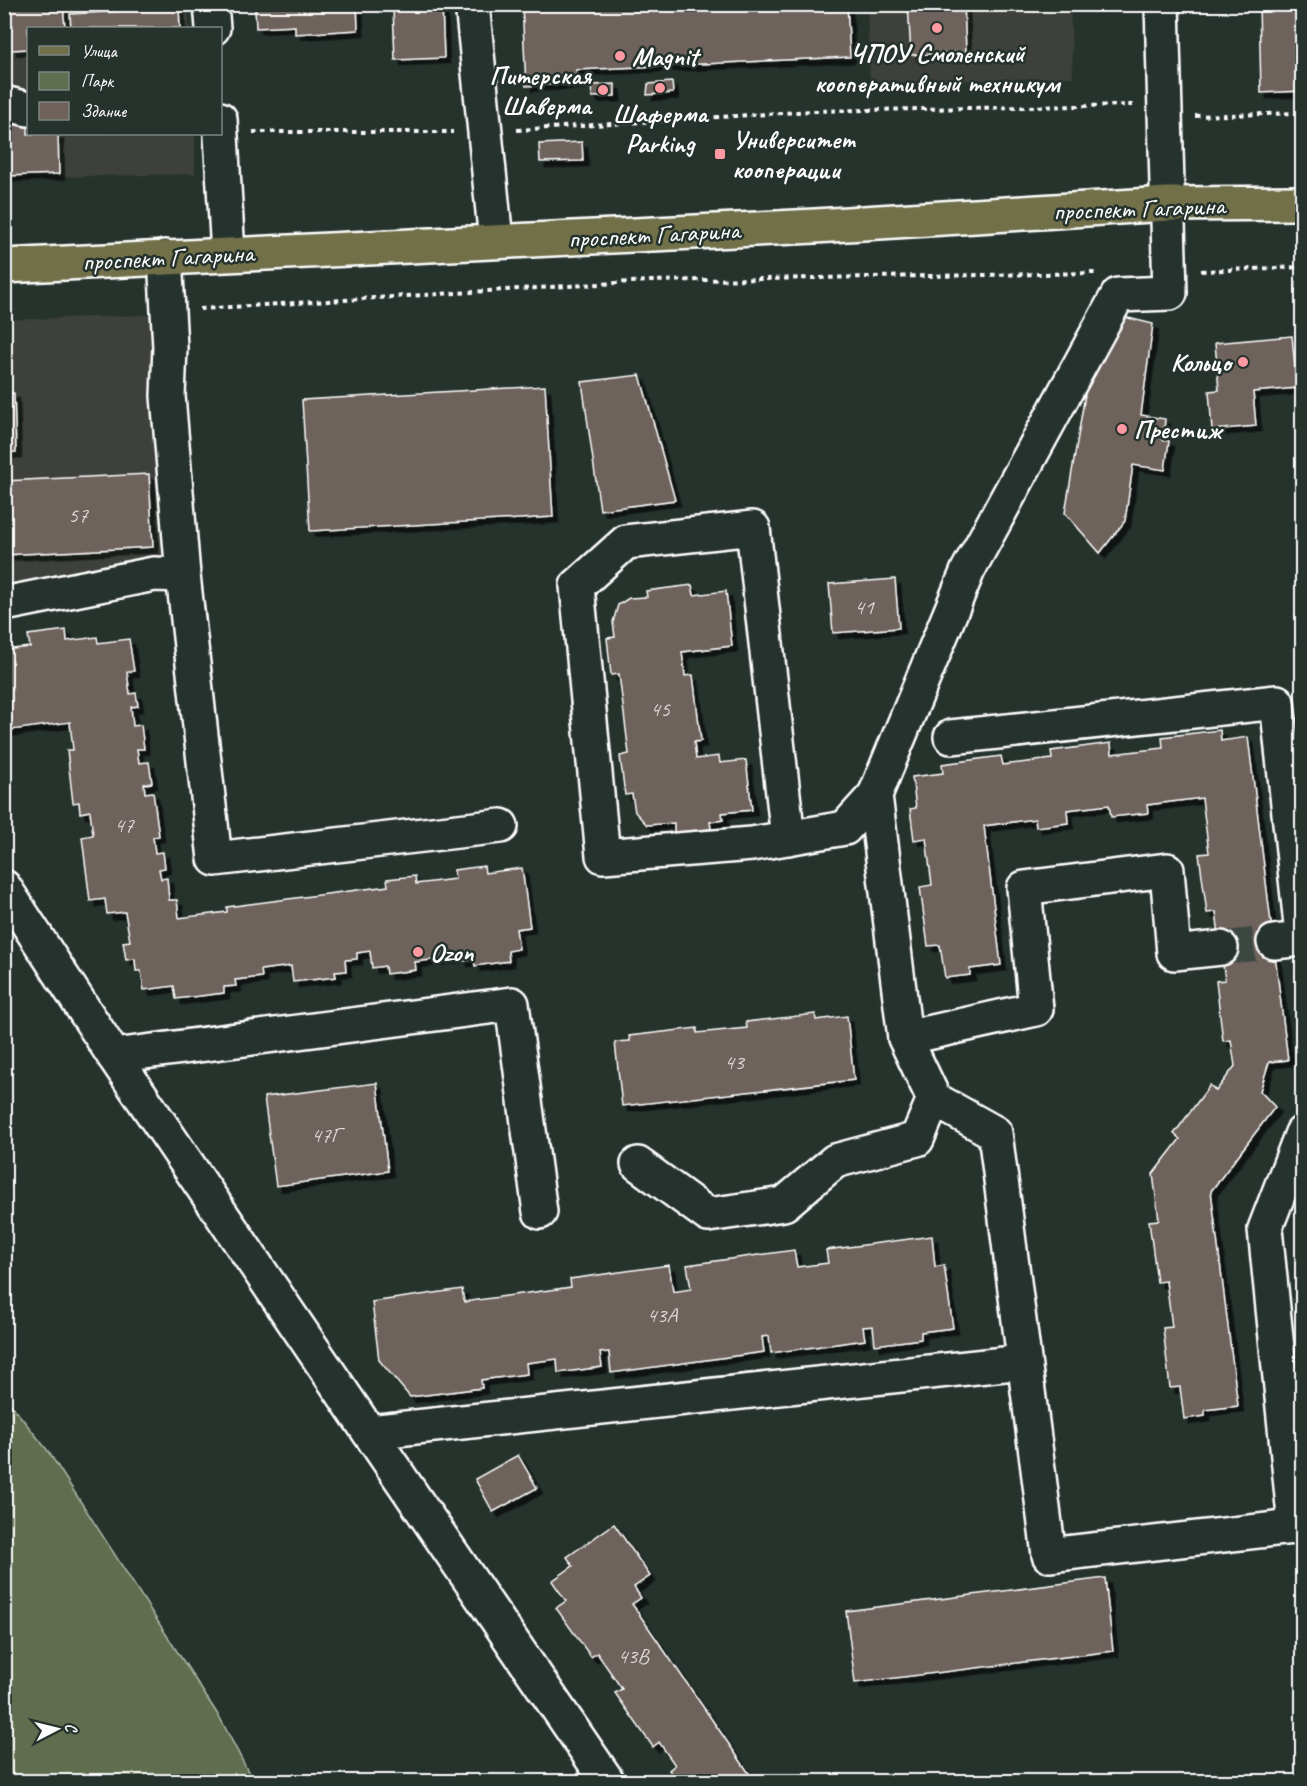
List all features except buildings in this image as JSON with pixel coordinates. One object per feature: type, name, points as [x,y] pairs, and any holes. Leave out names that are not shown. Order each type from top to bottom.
[{"type":"main road","name":"проспект Гагарина","points":[[4,266],[165,256],[815,226],[1167,204],[1302,203]]},
{"type":"lane","points":[[211,4],[213,27]]},
{"type":"lane","points":[[472,4],[496,241]]},
{"type":"lane","points":[[788,838],[753,528],[626,542],[577,586],[603,856],[752,844],[788,838],[845,828],[875,795],[968,570],[1118,295],[1170,293],[1162,4]]},
{"type":"lane","points":[[4,103],[27,109]]},
{"type":"lane","points":[[221,135],[228,254]]},
{"type":"lane","points":[[165,256],[170,347],[168,396],[183,575],[215,859],[501,825]]},
{"type":"lane","points":[[4,604],[154,574],[183,575]]},
{"type":"lane","points":[[951,737],[1276,702],[1293,938]]},
{"type":"lane","points":[[875,795],[905,1038],[934,1099],[995,1133],[1049,1555],[1299,1526],[1265,1229],[1302,1133]]},
{"type":"lane","points":[[905,1038],[1036,1009],[1024,888],[1167,870],[1174,953],[1221,948]]},
{"type":"lane","points":[[4,887],[114,1056],[608,1782]]},
{"type":"lane","points":[[114,1056],[512,1004],[540,1212]]},
{"type":"lane","points":[[638,1164],[708,1215],[784,1204],[835,1161],[917,1138],[934,1099]]},
{"type":"lane","points":[[369,1432],[1023,1362]]},
{"type":"path","points":[[222,127],[485,132],[813,111],[1130,104],[1165,116],[1302,113]]},
{"type":"path","points":[[1170,272],[1302,267]]},
{"type":"path","points":[[168,311],[648,281],[1099,273]]},
{"type":"shaded area","points":[[4,5],[188,5],[189,27],[27,27],[27,135],[195,135],[195,174],[5,178]]},
{"type":"shaded area","points":[[867,5],[1070,5],[1073,77],[870,84]]},
{"type":"shaded area","points":[[175,314],[187,586],[5,607],[4,320]]},
{"type":"green space","points":[[5,1397],[48,1451],[220,1718],[253,1781],[5,1781]]},
{"type":"tunnel","points":[[1221,948],[1274,942]]},
{"type":"place","name":"ЧПОУ Смоленский кооперативный техникум","points":[[937,28]]},
{"type":"place","name":"Magnit","points":[[620,56]]},
{"type":"place","name":"Шаферма Parking","points":[[660,88]]},
{"type":"place","name":"Питерская Шаверма","points":[[603,90]]},
{"type":"place","name":"Университет кооперации","points":[[720,154]]},
{"type":"place","name":"Кольцо","points":[[1243,362]]},
{"type":"place","name":"Престиж","points":[[1122,429]]},
{"type":"place","name":"Ozon","points":[[418,952]]}]
